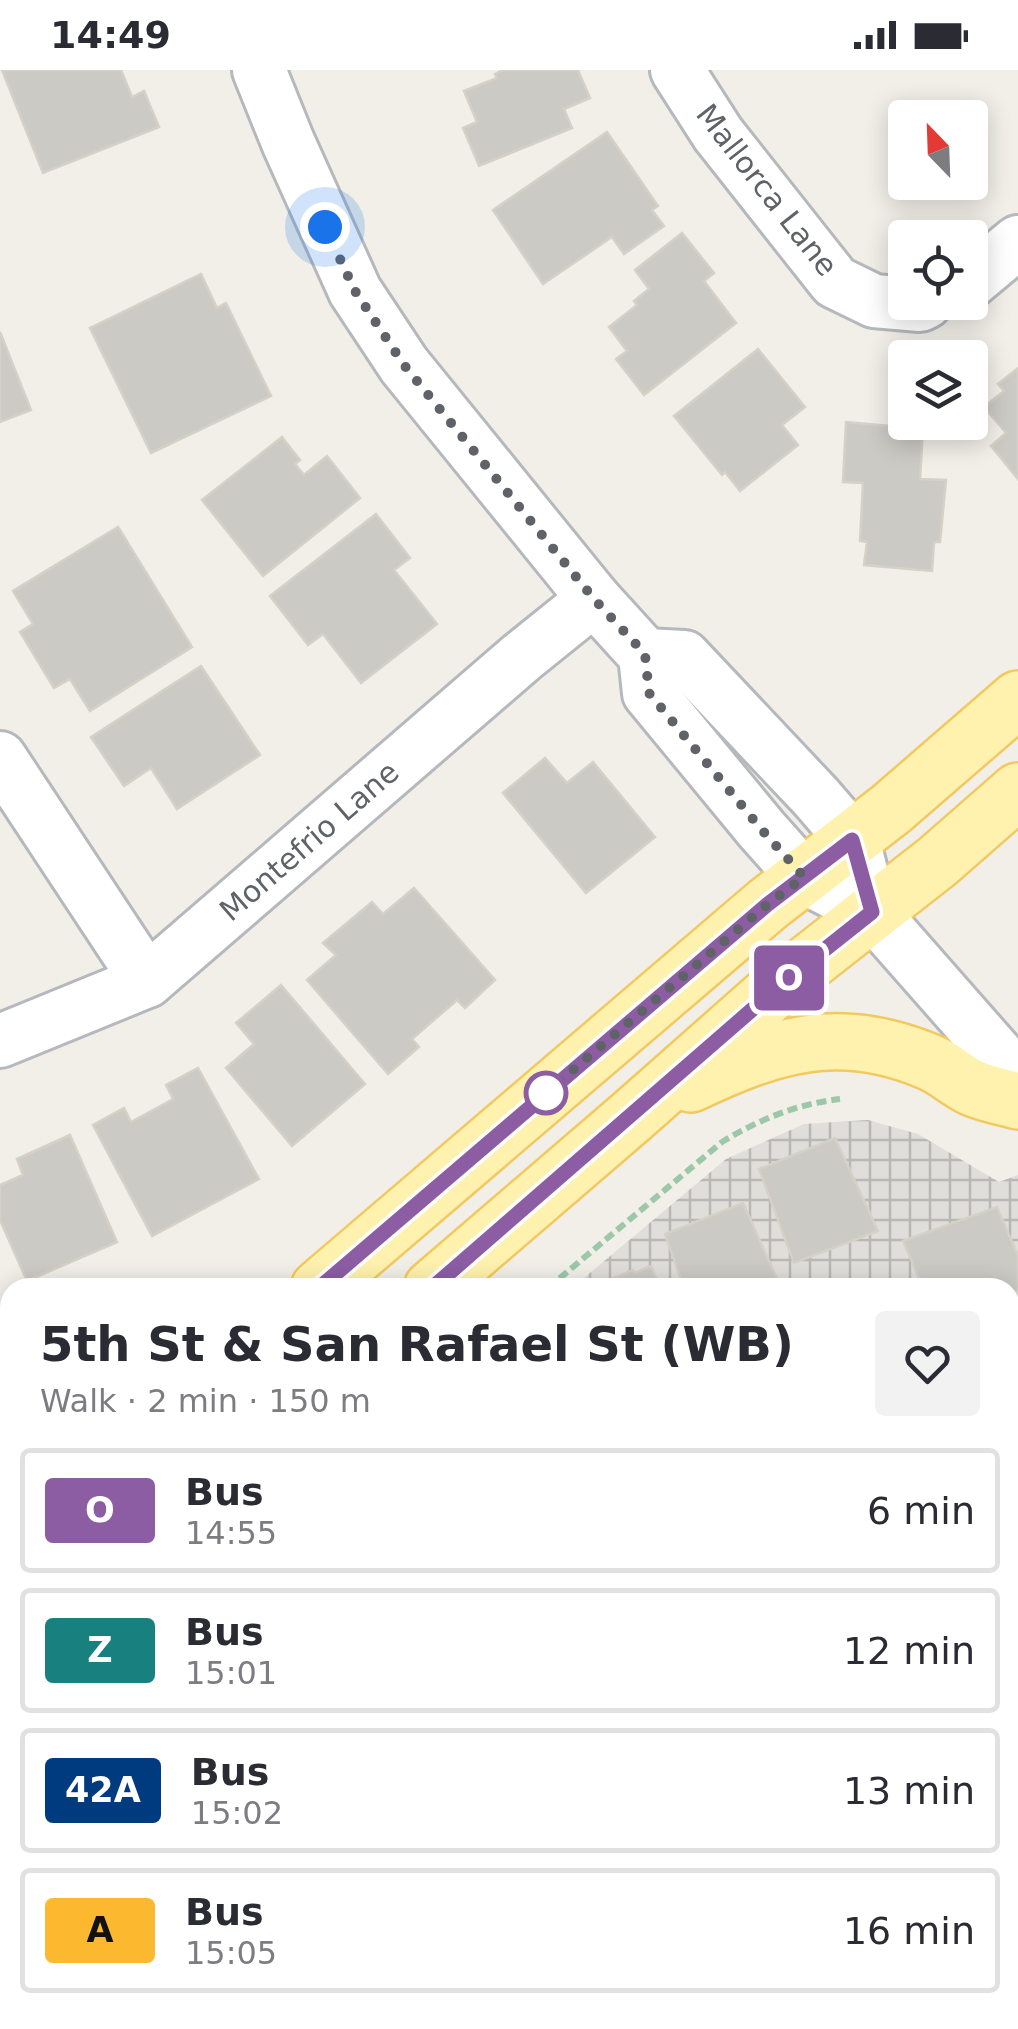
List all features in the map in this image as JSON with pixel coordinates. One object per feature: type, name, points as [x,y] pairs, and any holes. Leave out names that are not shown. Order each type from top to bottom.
[{"type":"main road","points":[[331,1278],[768,904],[852,840],[1018,699]]},
{"type":"main road","points":[[444,1278],[785,981],[938,861],[1018,791]]},
{"type":"main road","points":[[631,1117],[742,1060],[794,1044],[842,1041],[891,1048],[931,1062],[974,1089],[1018,1101]]},
{"type":"street","points":[[260,70],[355,291],[404,365],[594,599],[645,654],[649,693],[804,877],[872,912],[1018,1078]]},
{"type":"street","name":"Mallorca Lane","points":[[677,70],[718,134],[834,282],[874,301],[888,302]]},
{"type":"street","points":[[988,267],[1018,242]]},
{"type":"street","name":"Montefrio Lane","points":[[0,1041],[147,981],[594,599]]},
{"type":"street","points":[[645,654],[684,657],[816,797],[852,840],[872,912]]},
{"type":"street","points":[[0,758],[147,981]]},
{"type":"path","points":[[560,1278],[722,1142],[755,1122],[799,1106],[854,1100]]},
{"type":"shaded area","points":[[868,1120],[918,1134],[999,1182],[1018,1175],[1018,1278],[584,1278],[726,1159],[804,1124]]},
{"type":"building","points":[[2,70],[121,70],[132,97],[144,91],[159,127],[43,173]]},
{"type":"building","points":[[503,70],[578,70],[590,98],[564,109],[572,128],[479,166],[463,128],[477,122],[464,91],[497,78],[495,74]]},
{"type":"building","points":[[607,132],[658,206],[652,210],[664,226],[624,254],[612,237],[543,284],[493,210]]},
{"type":"building","points":[[682,233],[714,273],[704,281],[736,323],[644,395],[616,359],[627,351],[609,327],[637,305],[634,301],[649,289],[635,270]]},
{"type":"building","points":[[201,274],[217,308],[226,303],[271,396],[151,453],[90,328]]},
{"type":"building","points":[[0,332],[31,410],[0,422]]},
{"type":"building","points":[[758,349],[805,407],[782,425],[798,445],[740,491],[674,416]]},
{"type":"building","points":[[1018,368],[1018,479],[991,446],[1006,433],[988,412],[988,404],[1004,391],[998,384]]},
{"type":"building","points":[[846,422],[888,426],[888,440],[922,440],[920,479],[946,480],[940,542],[934,542],[932,571],[864,565],[867,542],[860,541],[863,483],[843,482]]},
{"type":"building","points":[[282,437],[300,460],[295,464],[304,475],[327,456],[360,498],[263,576],[202,500]]},
{"type":"building","points":[[376,514],[410,558],[394,570],[437,624],[361,683],[323,634],[308,645],[270,596]]},
{"type":"building","points":[[118,527],[192,647],[90,711],[70,679],[54,688],[20,632],[33,624],[13,591]]},
{"type":"building","points":[[201,666],[260,755],[177,809],[151,768],[124,786],[91,737]]},
{"type":"building","points":[[545,758],[567,783],[593,762],[655,837],[586,893],[503,793]]},
{"type":"building","points":[[414,888],[495,980],[465,1008],[457,1000],[412,1039],[419,1047],[388,1074],[307,980],[336,955],[323,943],[372,902],[383,914]]},
{"type":"building","points":[[281,985],[365,1084],[292,1146],[226,1068],[254,1044],[236,1023]]},
{"type":"building","points":[[198,1068],[259,1179],[152,1236],[93,1125],[124,1108],[131,1122],[173,1099],[166,1085]]},
{"type":"building","points":[[70,1135],[117,1242],[34,1278],[26,1278],[0,1220],[0,1185],[23,1175],[17,1159]]},
{"type":"building","points":[[835,1138],[878,1231],[794,1263],[759,1169]]},
{"type":"building","points":[[743,1203],[777,1278],[680,1278],[665,1234]]},
{"type":"building","points":[[997,1207],[1018,1256],[1018,1278],[919,1278],[903,1241]]},
{"type":"building","points":[[651,1266],[656,1278],[614,1278],[633,1270],[635,1273]]},
{"type":"bus line","name":"O","points":[[331,1278],[768,904],[852,840],[872,912],[785,981],[444,1278]]},
{"type":"route","points":[[325,227],[355,291],[404,365],[594,599],[645,654],[649,693],[804,877],[546,1093]]}]
